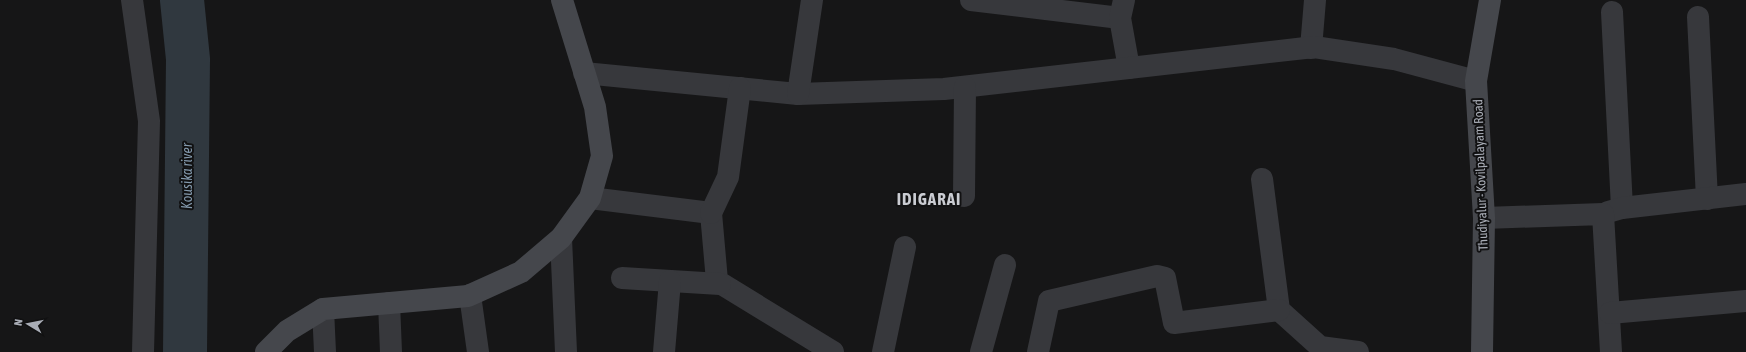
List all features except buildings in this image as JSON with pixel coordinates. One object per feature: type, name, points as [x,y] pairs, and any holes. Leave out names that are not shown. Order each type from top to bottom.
[{"type":"street","points":[[132,0],[149,121],[143,352]]},
{"type":"street","points":[[266,352],[287,331],[323,309],[470,295],[521,272],[561,238],[590,198],[602,156],[595,107],[562,0]]},
{"type":"street","points":[[798,94],[812,0]]},
{"type":"street","points":[[971,0],[1122,9],[1129,68]]},
{"type":"street","points":[[1311,48],[1315,0]]},
{"type":"street","name":"Thudiyalur - Kovilpalayam Road","points":[[1482,352],[1484,218],[1476,81],[1490,0]]},
{"type":"street","points":[[1611,352],[1610,313],[1613,211],[1612,12]]},
{"type":"street","points":[[1698,17],[1706,199]]},
{"type":"street","points":[[584,73],[798,94],[944,89],[1311,48],[1394,59],[1476,81]]},
{"type":"street","points":[[964,196],[965,87]]},
{"type":"street","points":[[740,88],[728,177],[711,214],[717,282],[833,352]]},
{"type":"street","points":[[1262,179],[1279,310],[1320,347],[1358,352]]},
{"type":"street","points":[[1484,218],[1613,211],[1746,194]]},
{"type":"street","points":[[590,198],[711,214]]},
{"type":"street","points":[[561,238],[566,352]]},
{"type":"street","points":[[883,352],[905,247]]},
{"type":"street","points":[[981,352],[1005,265]]},
{"type":"street","points":[[1038,352],[1049,301],[1157,276],[1165,278],[1174,323],[1279,310]]},
{"type":"street","points":[[622,278],[720,284]]},
{"type":"street","points":[[664,352],[670,281]]},
{"type":"street","points":[[470,295],[478,352]]},
{"type":"street","points":[[1610,313],[1746,301]]},
{"type":"street","points":[[389,303],[391,352]]},
{"type":"street","points":[[323,309],[325,352]]},
{"type":"waterway","name":"Kousika river","points":[[182,0],[188,59],[185,352]]},
{"type":"district","name":"IDIGARAI","points":[[929,199]]}]
